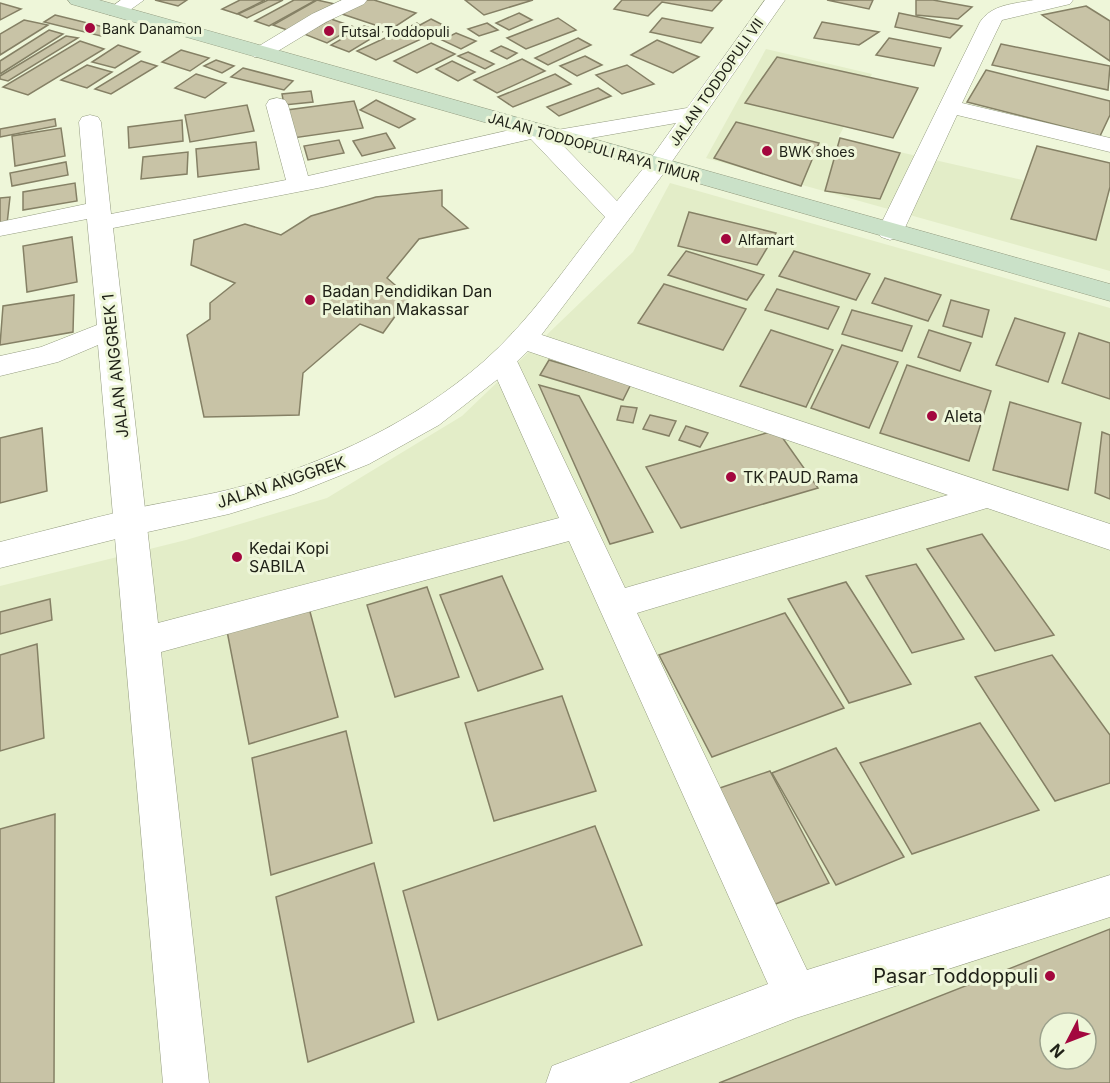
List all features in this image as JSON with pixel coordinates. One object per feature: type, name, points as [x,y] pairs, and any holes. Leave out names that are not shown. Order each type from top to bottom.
[{"type":"main road","name":"JALAN TODDOPULI RAYA TIMUR","points":[[78,0],[125,5],[261,53],[1110,293]]},
{"type":"street","points":[[261,53],[319,18],[357,0]]},
{"type":"street","name":"JALAN TODDOPULI VII","points":[[658,165],[775,0]]},
{"type":"street","points":[[890,232],[970,60],[995,16],[1018,8],[1063,0]]},
{"type":"street","points":[[277,105],[299,185]]},
{"type":"street","points":[[950,107],[1110,145]]},
{"type":"street","points":[[0,229],[299,185],[547,134],[693,114]]},
{"type":"street","name":"JALAN ANGGREK 1","points":[[90,122],[186,1083]]},
{"type":"street","points":[[547,134],[619,217]]},
{"type":"street","name":"JALAN ANGGREK","points":[[0,555],[130,522],[242,498],[333,468],[397,438],[466,393],[513,350],[658,165]]},
{"type":"street","points":[[0,366],[48,355],[111,329]]},
{"type":"street","points":[[513,350],[986,496],[1110,537]]},
{"type":"street","points":[[513,350],[580,525],[796,996]]},
{"type":"street","points":[[617,605],[986,496]]},
{"type":"street","points":[[143,642],[580,525]]},
{"type":"street","points":[[569,1083],[796,996],[1110,896]]},
{"type":"shaded area","points":[[766,49],[872,74],[838,138],[1110,200],[1110,271],[706,158]]},
{"type":"shaded area","points":[[670,183],[1110,308],[1110,1083],[0,1083],[0,586],[186,540],[327,498],[462,416],[633,252]]},
{"type":"building","points":[[155,0],[187,0],[178,6]]},
{"type":"building","points":[[240,0],[265,0],[237,14],[222,9]]},
{"type":"building","points":[[268,0],[283,0],[247,18],[238,14]]},
{"type":"building","points":[[294,0],[316,0],[269,26],[255,21]]},
{"type":"building","points":[[317,0],[335,4],[290,31],[273,25]]},
{"type":"building","points":[[366,0],[374,0],[416,13],[390,30],[342,14]]},
{"type":"building","points":[[465,0],[533,0],[484,15]]},
{"type":"building","points":[[622,0],[722,0],[712,11],[662,2],[648,16],[614,9]]},
{"type":"building","points":[[827,0],[873,0],[869,9]]},
{"type":"building","points":[[916,0],[933,0],[972,7],[958,19],[916,15]]},
{"type":"building","points":[[0,3],[21,9],[0,20]]},
{"type":"building","points":[[1086,6],[1110,21],[1110,61],[1042,15]]},
{"type":"building","points":[[519,13],[532,20],[509,30],[496,23]]},
{"type":"building","points":[[899,13],[962,26],[950,38],[895,27]]},
{"type":"building","points":[[55,15],[112,29],[101,36],[44,22]]},
{"type":"building","points":[[558,18],[576,30],[526,49],[507,38]]},
{"type":"building","points":[[662,18],[713,28],[701,43],[650,32]]},
{"type":"building","name":"Futsal Toddopuli","points":[[331,19],[354,27],[327,43],[304,34]]},
{"type":"building","points":[[431,19],[447,27],[376,60],[357,51],[417,23],[420,25]]},
{"type":"building","points":[[24,20],[48,25],[0,55],[0,34]]},
{"type":"building","points":[[822,22],[879,32],[859,45],[814,38]]},
{"type":"building","points":[[487,23],[498,30],[479,36],[468,29]]},
{"type":"building","points":[[364,26],[382,32],[349,52],[331,45]]},
{"type":"building","points":[[49,30],[63,34],[0,74],[0,61]]},
{"type":"building","points":[[456,33],[476,41],[461,49],[442,40]]},
{"type":"building","points":[[66,36],[78,38],[8,81],[0,79],[0,76]]},
{"type":"building","points":[[578,38],[591,45],[548,65],[535,58]]},
{"type":"building","points":[[889,38],[941,48],[934,66],[876,55]]},
{"type":"building","points":[[657,40],[699,57],[673,73],[631,55]]},
{"type":"building","points":[[80,41],[104,49],[28,95],[3,87]]},
{"type":"building","points":[[431,43],[455,54],[417,73],[394,61]]},
{"type":"building","points":[[1001,44],[1110,66],[1108,90],[992,65]]},
{"type":"building","points":[[118,45],[140,52],[115,68],[92,62]]},
{"type":"building","points":[[501,46],[517,53],[507,59],[491,51]]},
{"type":"building","points":[[181,50],[209,58],[190,71],[162,62]]},
{"type":"building","points":[[468,52],[494,64],[485,69],[458,56]]},
{"type":"building","points":[[585,56],[602,65],[577,76],[560,66]]},
{"type":"building","points":[[777,57],[918,88],[893,138],[745,103]]},
{"type":"building","points":[[522,59],[545,71],[497,93],[474,80]]},
{"type":"building","points":[[216,60],[234,66],[222,73],[204,66]]},
{"type":"building","points":[[141,61],[157,66],[111,94],[95,89]]},
{"type":"building","points":[[452,61],[475,72],[458,81],[436,69]]},
{"type":"building","points":[[87,65],[112,72],[87,88],[61,80]]},
{"type":"building","points":[[627,65],[654,84],[622,94],[596,75]]},
{"type":"building","points":[[243,68],[293,81],[284,90],[231,77]]},
{"type":"building","points":[[986,70],[1110,101],[1110,115],[1100,136],[967,102]]},
{"type":"building","points":[[196,74],[226,83],[205,98],[175,88]]},
{"type":"building","points":[[555,74],[571,84],[513,107],[498,97]]},
{"type":"building","points":[[598,88],[611,96],[559,116],[547,107]]},
{"type":"building","points":[[311,91],[313,102],[284,105],[282,94]]},
{"type":"building","points":[[376,100],[415,119],[399,128],[360,110]]},
{"type":"building","points":[[354,101],[363,128],[293,138],[287,110]]},
{"type":"building","points":[[247,105],[254,131],[190,142],[185,115]]},
{"type":"building","points":[[55,119],[56,126],[0,137],[0,129]]},
{"type":"building","points":[[182,120],[183,141],[129,148],[128,127]]},
{"type":"building","name":"BWK shoes","points":[[736,122],[819,143],[801,186],[714,158]]},
{"type":"building","points":[[61,128],[65,156],[15,166],[12,136]]},
{"type":"building","points":[[386,133],[395,148],[362,156],[353,141]]},
{"type":"building","points":[[840,138],[900,153],[880,199],[825,191]]},
{"type":"building","points":[[339,140],[344,153],[308,160],[304,146]]},
{"type":"building","points":[[256,142],[259,169],[198,177],[196,149]]},
{"type":"building","points":[[1037,146],[1110,163],[1110,187],[1096,240],[1011,219]]},
{"type":"building","points":[[188,152],[187,174],[141,179],[143,157]]},
{"type":"building","points":[[66,162],[68,175],[12,186],[10,173]]},
{"type":"building","points":[[75,183],[77,201],[23,210],[23,192]]},
{"type":"building","name":"Badan Pendidikan Dan Pelatihan Makassar","points":[[442,190],[442,206],[468,228],[419,239],[387,278],[409,297],[383,333],[360,324],[303,373],[299,415],[204,417],[187,335],[210,319],[210,303],[235,283],[191,265],[194,240],[245,224],[281,235],[311,216],[376,197]]},
{"type":"building","points":[[10,197],[7,224],[0,225],[0,198]]},
{"type":"building","name":"Alfamart","points":[[689,212],[776,233],[757,265],[678,246]]},
{"type":"building","points":[[72,237],[77,282],[27,292],[23,246]]},
{"type":"building","points":[[686,251],[764,275],[747,300],[668,275]]},
{"type":"building","points":[[794,251],[870,274],[856,300],[779,276]]},
{"type":"building","points":[[885,278],[941,295],[928,321],[872,303]]},
{"type":"building","points":[[664,284],[746,309],[723,350],[638,323]]},
{"type":"building","points":[[777,289],[839,307],[828,329],[765,310]]},
{"type":"building","points":[[74,295],[73,332],[0,345],[3,306]]},
{"type":"building","points":[[951,300],[989,310],[982,337],[943,326]]},
{"type":"building","points":[[852,310],[912,326],[902,351],[842,334]]},
{"type":"building","points":[[1015,318],[1065,333],[1048,382],[996,365]]},
{"type":"building","points":[[771,330],[833,350],[806,407],[740,386]]},
{"type":"building","points":[[929,330],[971,343],[960,371],[918,357]]},
{"type":"building","points":[[1079,333],[1110,343],[1110,399],[1062,383]]},
{"type":"building","points":[[842,345],[898,362],[869,428],[811,408]]},
{"type":"building","points":[[549,360],[631,384],[623,400],[540,375]]},
{"type":"building","points":[[907,365],[991,391],[969,461],[880,433]]},
{"type":"building","points":[[539,385],[579,396],[653,532],[610,544]]},
{"type":"building","points":[[1010,402],[1081,423],[1068,490],[993,470]]},
{"type":"building","points":[[621,406],[637,408],[633,423],[617,420]]},
{"type":"building","points":[[650,415],[676,421],[669,436],[643,429]]},
{"type":"building","points":[[686,426],[708,433],[700,447],[679,440]]},
{"type":"building","points":[[42,428],[47,491],[0,503],[0,438]]},
{"type":"building","name":"TK PAUD Rama","points":[[777,430],[818,488],[681,528],[646,467]]},
{"type":"building","points":[[1102,432],[1110,435],[1110,499],[1095,493]]},
{"type":"building","points":[[982,534],[1054,635],[995,651],[927,549]]},
{"type":"building","points":[[916,564],[964,639],[912,653],[866,576]]},
{"type":"building","points":[[502,576],[543,669],[478,691],[440,595]]},
{"type":"building","points":[[846,582],[911,684],[849,703],[788,599]]},
{"type":"building","points":[[427,587],[459,677],[395,697],[367,605]]},
{"type":"building","points":[[50,599],[52,620],[0,634],[0,612]]},
{"type":"building","points":[[309,608],[338,717],[249,744],[227,631]]},
{"type":"building","points":[[785,613],[844,708],[712,757],[659,655]]},
{"type":"building","points":[[37,644],[44,738],[0,751],[0,655]]},
{"type":"building","points":[[1052,655],[1110,735],[1110,783],[1055,801],[975,677]]},
{"type":"building","points":[[562,696],[596,791],[494,821],[465,723]]},
{"type":"building","points":[[980,723],[1039,810],[912,854],[860,763]]},
{"type":"building","points":[[346,731],[372,843],[271,875],[252,758]]},
{"type":"building","points":[[836,748],[904,857],[836,885],[772,773]]},
{"type":"building","points":[[770,771],[829,883],[768,907],[711,791]]},
{"type":"building","points":[[55,814],[54,1083],[0,1083],[0,829]]},
{"type":"building","points":[[595,826],[642,945],[438,1020],[403,891]]},
{"type":"building","points":[[374,863],[414,1022],[308,1062],[276,897]]},
{"type":"building","name":"Pasar Toddoppuli","points":[[1110,929],[1110,1083],[719,1083]]},
{"type":"place","name":"Bank Danamon","points":[[90,28]]},
{"type":"place","name":"Futsal Toddopuli","points":[[329,31]]},
{"type":"place","name":"BWK shoes","points":[[767,151]]},
{"type":"place","name":"Alfamart","points":[[726,239]]},
{"type":"place","name":"Badan Pendidikan Dan Pelatihan Makassar","points":[[310,300]]},
{"type":"place","name":"Aleta","points":[[932,416]]},
{"type":"place","name":"TK PAUD Rama","points":[[731,477]]},
{"type":"place","name":"Kedai Kopi SABILA","points":[[237,557]]},
{"type":"place","name":"Pasar Toddoppuli","points":[[1050,976]]}]
